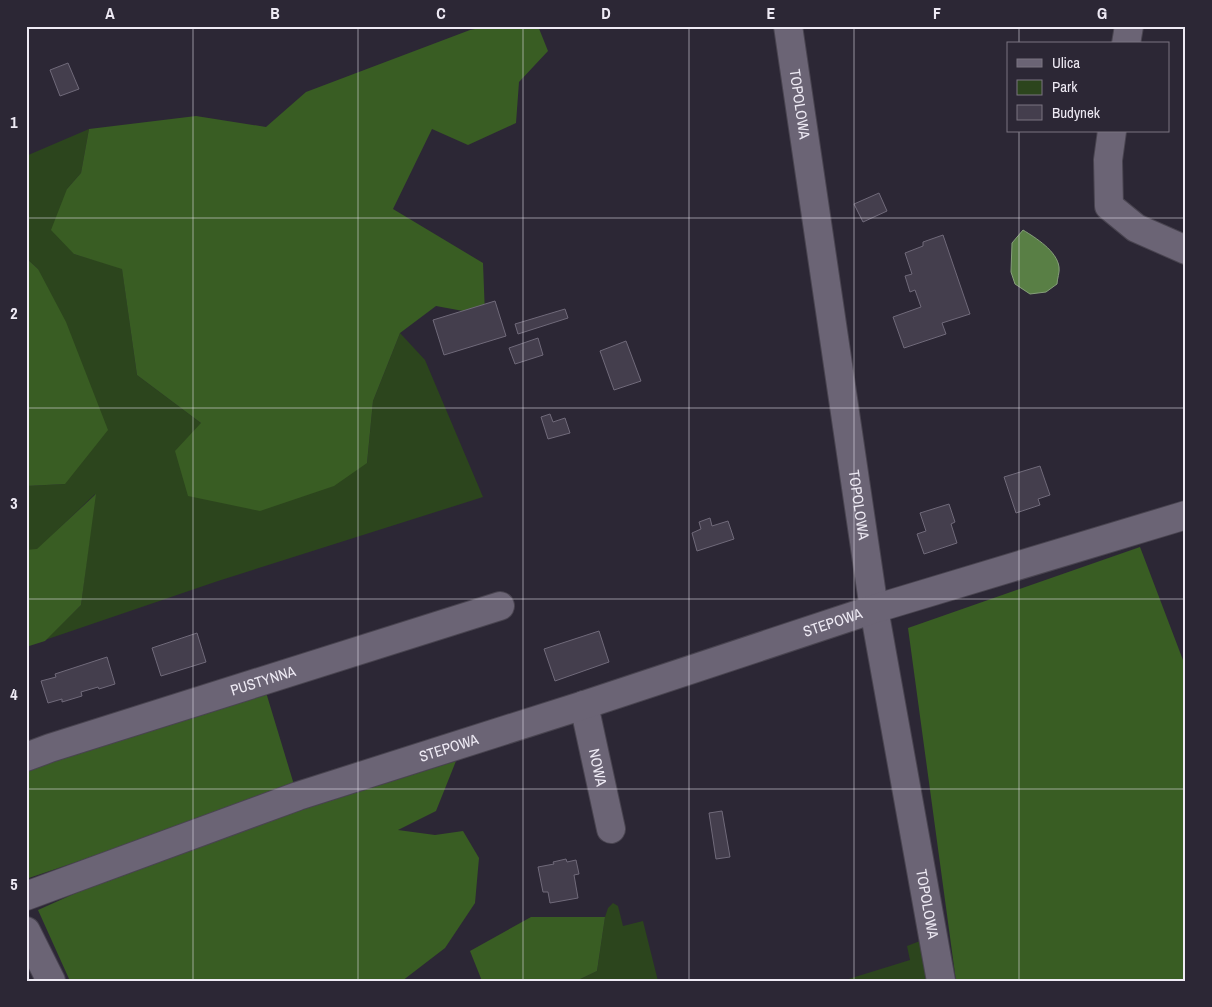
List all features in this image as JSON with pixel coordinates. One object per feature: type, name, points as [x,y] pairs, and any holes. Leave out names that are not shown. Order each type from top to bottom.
[{"type":"street","name":"TOPOLOWA","points":[[788,26],[874,609],[941,981]]},
{"type":"street","points":[[1126,42],[1129,26]]},
{"type":"street","points":[[1112,132],[1108,160],[1109,206],[1136,228],[1186,250]]},
{"type":"street","name":"STEPOWA","points":[[26,896],[298,796],[584,705],[874,609],[1186,515]]},
{"type":"street","name":"PUSTYNNA","points":[[26,757],[500,606]]},
{"type":"street","name":"NOWA","points":[[584,705],[611,828]]},
{"type":"street","points":[[26,931],[50,981]]},
{"type":"green space","points":[[89,129],[81,173],[67,189],[74,254],[122,268],[137,375],[201,423],[367,463],[373,401],[400,333],[425,360],[483,497],[218,581],[45,640],[81,605],[95,494],[37,550],[26,550],[26,486],[65,484],[38,269],[26,258],[26,156]]},
{"type":"green space","points":[[613,903],[618,906],[623,926],[643,921],[658,981],[576,981],[597,971],[605,917],[608,908]]},
{"type":"green space","points":[[920,941],[927,981],[842,981],[910,960],[907,946]]},
{"type":"shaded area","points":[[490,26],[538,26],[548,51],[519,82],[516,123],[468,145],[432,129],[393,209],[483,263],[485,315],[436,306],[400,333],[373,401],[367,463],[334,486],[260,511],[188,496],[175,451],[201,423],[137,375],[122,269],[74,254],[51,230],[67,189],[81,173],[89,129],[196,116],[266,127],[306,92],[470,30]]},
{"type":"shaded area","points":[[1023,230],[1050,250],[1057,261],[1059,269],[1057,284],[1046,292],[1030,294],[1015,284],[1011,272],[1012,243]]},
{"type":"shaded area","points":[[26,258],[38,269],[66,322],[108,430],[65,484],[26,486]]},
{"type":"shaded area","points":[[96,494],[81,605],[45,641],[26,647],[26,550],[37,549]]},
{"type":"shaded area","points":[[1140,547],[1186,668],[1186,981],[956,981],[908,628]]},
{"type":"shaded area","points":[[265,689],[295,788],[26,879],[26,767]]},
{"type":"shaded area","points":[[456,761],[436,811],[398,830],[435,835],[463,831],[479,858],[475,903],[445,948],[402,981],[70,981],[38,910],[107,879],[219,836]]},
{"type":"shaded area","points":[[531,917],[605,917],[597,971],[576,981],[482,981],[470,951]]},
{"type":"building","points":[[68,63],[79,89],[60,96],[50,70]]},
{"type":"building","points":[[879,193],[887,211],[863,222],[854,204]]},
{"type":"building","points":[[943,235],[970,314],[942,323],[946,334],[904,348],[893,317],[921,307],[915,290],[910,292],[905,276],[912,274],[905,253],[923,246],[923,242]]},
{"type":"building","points":[[495,301],[506,336],[444,355],[433,320]]},
{"type":"building","points":[[565,309],[568,318],[518,334],[515,324]]},
{"type":"building","points":[[538,338],[543,355],[515,364],[509,348]]},
{"type":"building","points":[[626,341],[641,381],[614,390],[600,351]]},
{"type":"building","points":[[550,414],[553,422],[565,418],[570,433],[548,439],[541,417]]},
{"type":"building","points":[[1040,466],[1050,495],[1038,499],[1040,505],[1016,513],[1004,477]]},
{"type":"building","points":[[949,504],[955,522],[951,524],[957,543],[924,554],[917,534],[926,531],[920,513]]},
{"type":"building","points":[[710,518],[712,526],[728,521],[734,539],[697,551],[692,533],[701,529],[699,522]]},
{"type":"building","points":[[599,631],[609,662],[555,681],[544,649]]},
{"type":"building","points":[[197,633],[206,662],[161,676],[152,648]]},
{"type":"building","points":[[107,657],[115,684],[81,692],[82,696],[62,702],[62,699],[48,703],[41,681],[56,677],[55,674]]},
{"type":"building","points":[[722,811],[730,857],[716,859],[709,813]]},
{"type":"building","points":[[566,859],[567,862],[576,860],[579,874],[574,875],[578,898],[550,903],[548,892],[543,892],[538,867],[554,864],[553,862]]}]
